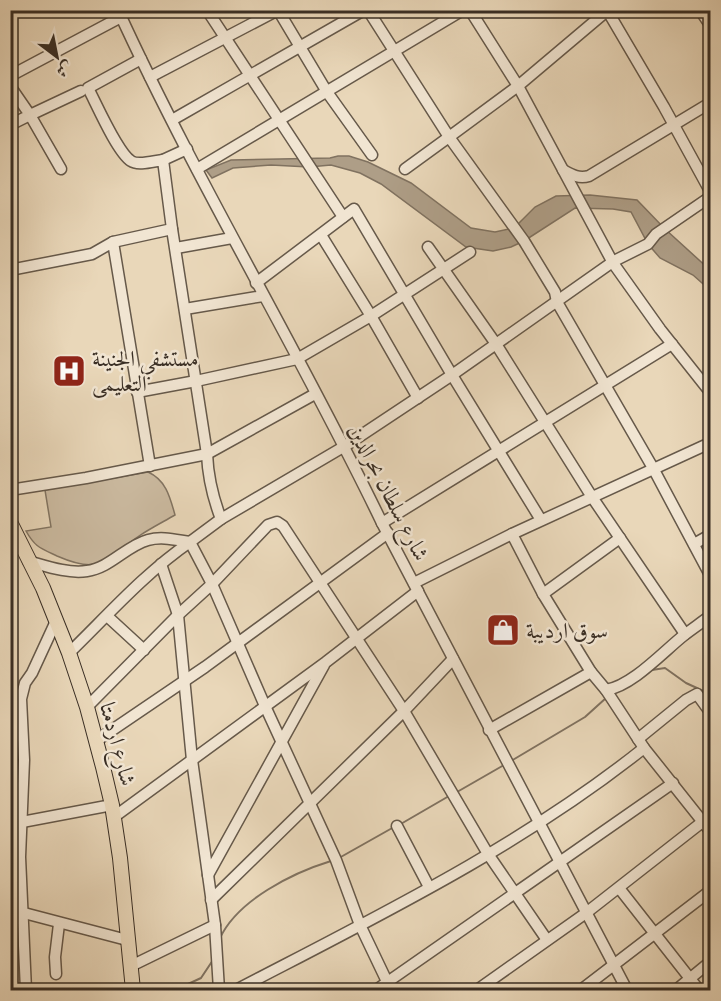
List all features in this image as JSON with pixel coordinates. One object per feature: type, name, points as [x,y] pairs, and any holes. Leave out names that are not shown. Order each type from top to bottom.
[{"type":"main road","name":"شارع اردمتا","points":[[10,522],[43,588],[69,653],[96,741],[113,811],[133,990]]},
{"type":"street","points":[[207,10],[343,217]]},
{"type":"street","points":[[150,76],[278,10],[327,92],[372,155]]},
{"type":"street","points":[[172,120],[366,10],[449,136],[524,241],[555,292],[557,302],[607,386],[711,575]]},
{"type":"street","points":[[196,169],[463,10]]},
{"type":"street","points":[[470,10],[518,86],[613,263],[672,344],[711,392]]},
{"type":"street","points":[[700,10],[711,25]]},
{"type":"street","points":[[405,170],[518,86],[607,11],[711,191]]},
{"type":"street","points":[[10,76],[123,13]]},
{"type":"street","name":"شارع سلطان بحرالدين","points":[[123,13],[141,59],[196,169],[345,446],[382,523],[489,730],[627,990]]},
{"type":"street","points":[[10,125],[56,104],[82,87],[141,59]]},
{"type":"street","points":[[10,86],[30,115],[61,169]]},
{"type":"street","points":[[82,87],[131,162],[163,160],[187,149]]},
{"type":"street","points":[[566,174],[589,176],[711,103]]},
{"type":"street","points":[[163,160],[209,480],[213,500],[221,519]]},
{"type":"street","points":[[69,653],[161,564],[221,519],[345,446],[613,263],[648,244],[656,234],[711,197]]},
{"type":"street","points":[[256,283],[354,209],[452,375],[542,520]]},
{"type":"street","points":[[10,270],[92,254],[113,242],[172,229]]},
{"type":"street","points":[[321,235],[418,398]]},
{"type":"street","points":[[176,248],[232,238]]},
{"type":"street","points":[[113,242],[150,466]]},
{"type":"street","points":[[428,247],[496,344],[544,424],[685,634]]},
{"type":"street","points":[[137,392],[297,359],[371,316],[470,252]]},
{"type":"street","points":[[185,309],[263,296]]},
{"type":"street","points":[[382,523],[672,344]]},
{"type":"street","points":[[10,490],[207,454],[315,394]]},
{"type":"street","points":[[22,822],[113,811],[192,760],[326,662],[416,587],[512,534],[711,443]]},
{"type":"street","points":[[87,707],[212,584],[268,525],[278,522],[322,582],[404,711],[488,854],[547,940]]},
{"type":"street","points":[[96,741],[185,680],[388,533]]},
{"type":"street","points":[[479,990],[708,823],[641,744],[606,690],[591,672],[543,594],[512,534]]},
{"type":"street","points":[[694,544],[711,535]]},
{"type":"street","points":[[28,561],[76,573],[101,567],[148,540],[166,538],[190,542]]},
{"type":"street","points":[[543,594],[620,538]]},
{"type":"street","points":[[190,542],[212,584],[336,860],[360,925],[389,986]]},
{"type":"street","points":[[161,564],[178,615],[192,760],[215,926],[219,990]]},
{"type":"street","points":[[107,616],[144,650]]},
{"type":"street","points":[[606,690],[612,690],[633,677],[685,634],[711,616]]},
{"type":"street","points":[[26,990],[20,857],[24,751],[21,699],[25,683],[56,621]]},
{"type":"street","points":[[211,900],[404,711],[453,659]]},
{"type":"street","points":[[208,875],[326,662]]},
{"type":"street","points":[[489,730],[591,672]]},
{"type":"street","points":[[236,990],[360,925],[540,823],[592,788],[697,694],[711,712]]},
{"type":"street","points":[[376,990],[389,986],[559,861],[673,783]]},
{"type":"street","points":[[397,826],[429,887]]},
{"type":"street","points":[[619,888],[699,990]]},
{"type":"street","points":[[581,990],[711,891]]},
{"type":"street","points":[[24,913],[127,940]]},
{"type":"street","points":[[56,974],[55,957],[59,924]]},
{"type":"street","points":[[131,966],[215,926]]},
{"type":"street","points":[[676,990],[711,962]]},
{"type":"shaded area","points":[[349,156],[368,162],[411,183],[471,228],[495,232],[514,228],[535,207],[556,196],[590,195],[637,200],[710,270],[710,290],[693,275],[660,258],[648,244],[631,212],[575,208],[524,241],[493,251],[466,247],[381,184],[360,173],[331,165],[309,167],[271,165],[233,168],[212,178],[206,170],[231,160]]},
{"type":"shaded area","points":[[148,472],[163,484],[175,515],[102,562],[84,565],[57,556],[38,546],[26,531],[51,527],[45,490]]},
{"type":"waterway","points":[[652,670],[665,668],[686,683],[710,694]]},
{"type":"waterway","points":[[511,761],[585,717],[606,698]]},
{"type":"waterway","points":[[457,792],[504,765]]},
{"type":"waterway","points":[[399,825],[449,796]]},
{"type":"waterway","points":[[339,858],[394,827]]},
{"type":"waterway","points":[[220,938],[228,924],[253,900],[283,881],[331,861]]},
{"type":"waterway","points":[[175,990],[201,978],[213,960]]},
{"type":"place","name":"مستشفي الجنينة التعليمى","points":[[69,371]]},
{"type":"place","name":"سوق ارديبة","points":[[503,630]]}]
